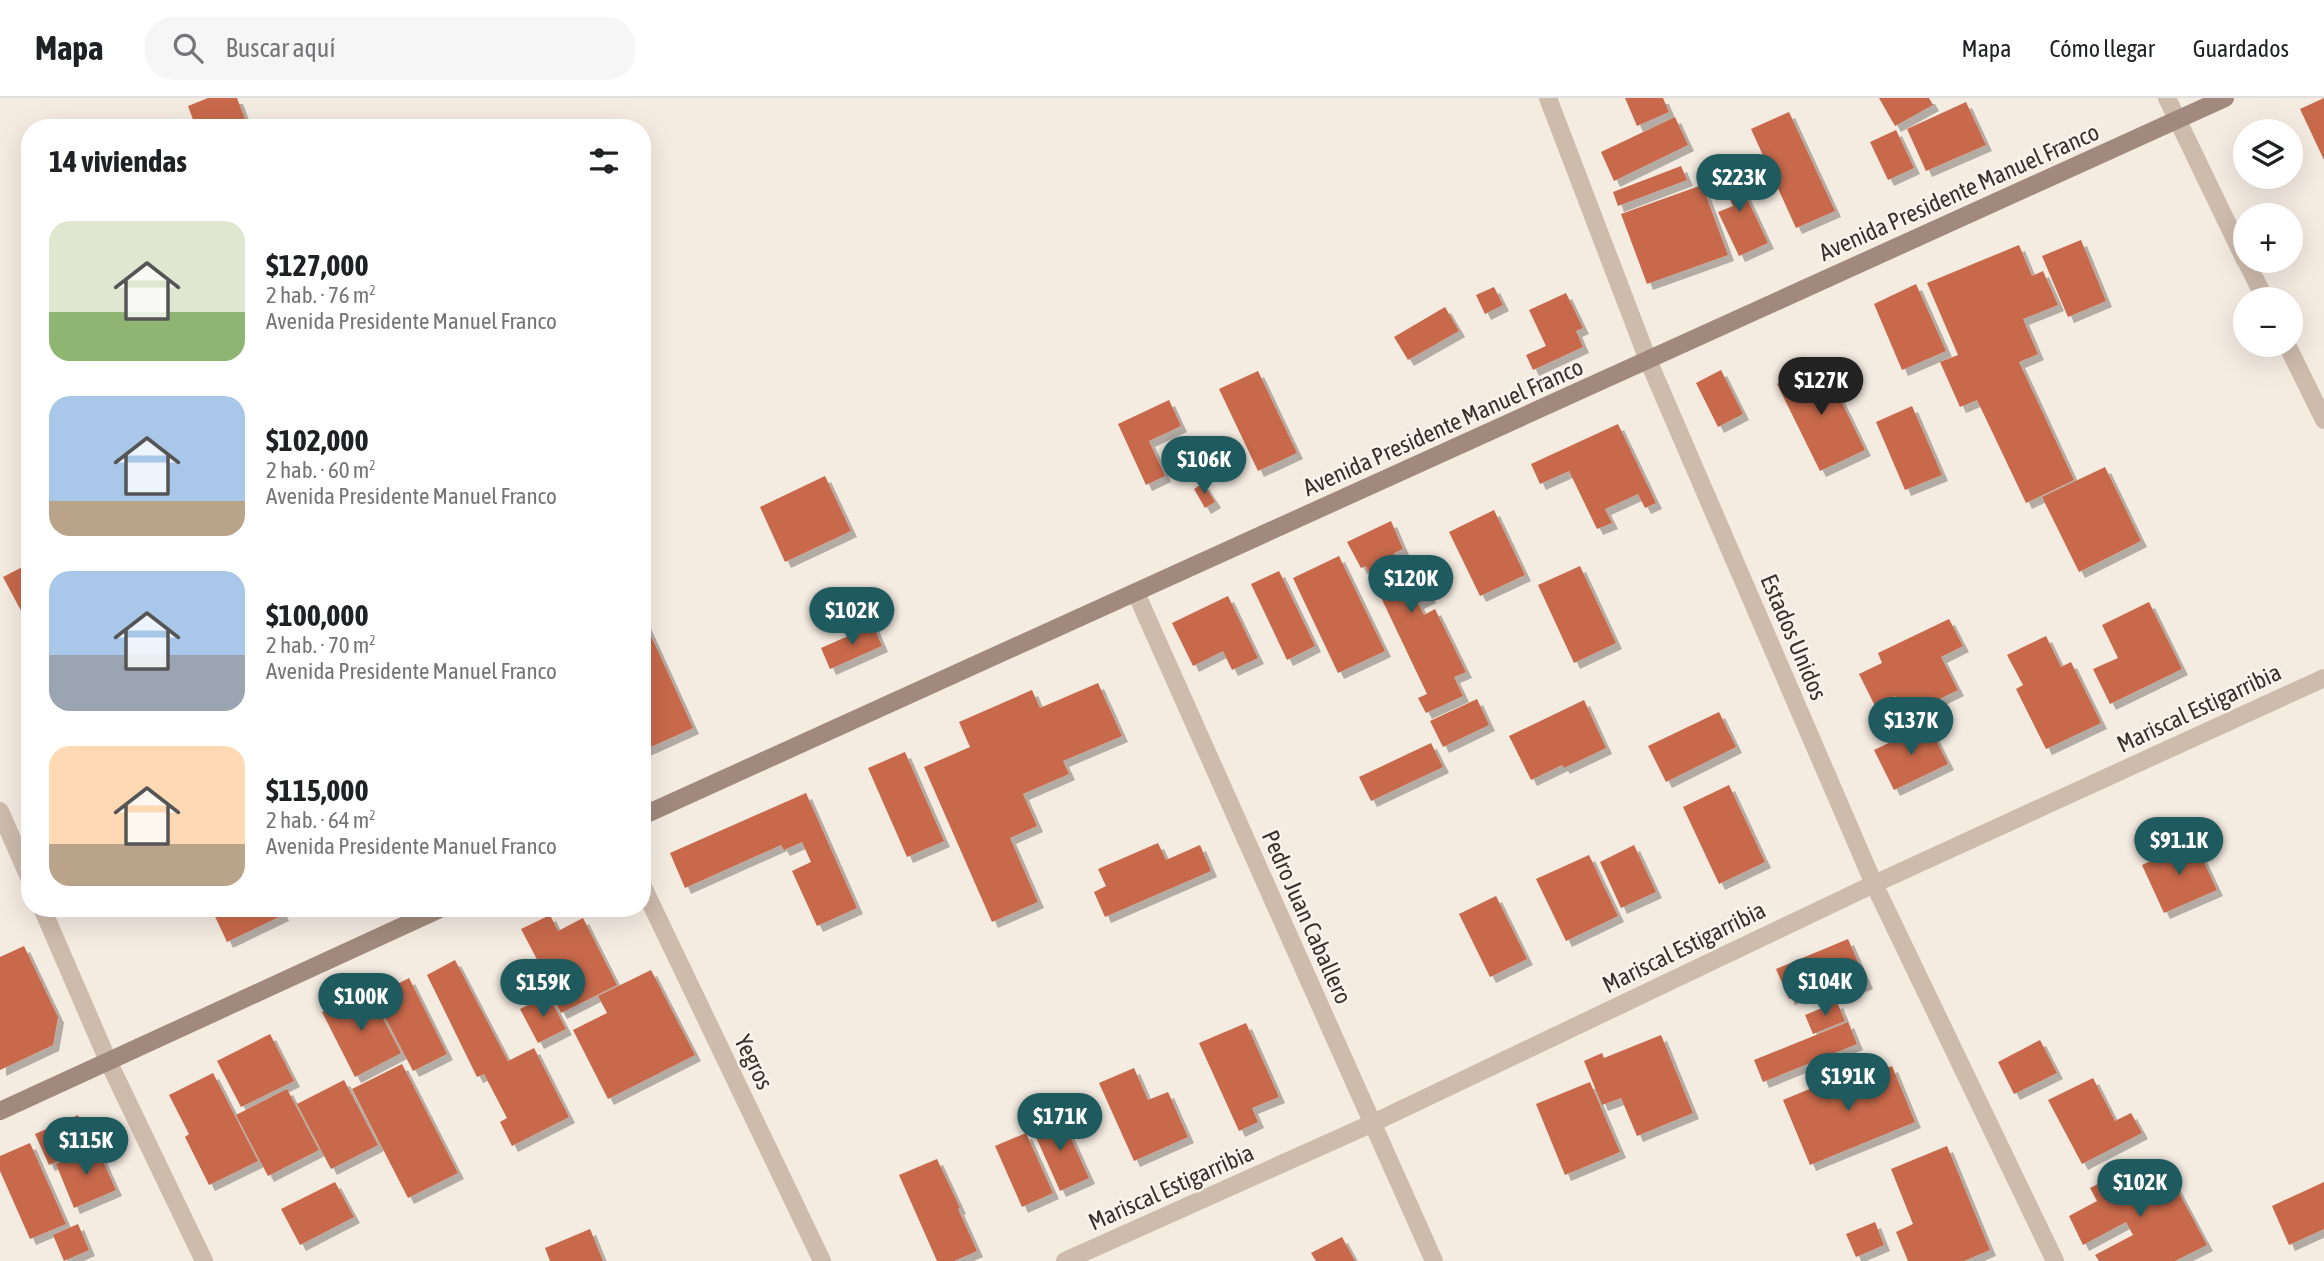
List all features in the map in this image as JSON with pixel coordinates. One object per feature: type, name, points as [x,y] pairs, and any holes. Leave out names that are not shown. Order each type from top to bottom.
[{"type":"main road","name":"Avenida Presidente Manuel Franco","points":[[651,812],[2225,98]]},
{"type":"main road","points":[[0,1111],[423,917]]},
{"type":"street","name":"Estados Unidos","points":[[1548,98],[1648,360],[1874,884],[2055,1261]]},
{"type":"street","points":[[2167,98],[2233,235]]},
{"type":"street","points":[[2293,357],[2324,420]]},
{"type":"street","name":"Pedro Juan Caballero","points":[[1136,593],[1434,1261]]},
{"type":"street","name":"Mariscal Estigarribia","points":[[1065,1261],[1373,1123],[1874,884],[2324,678]]},
{"type":"street","points":[[0,811],[21,859]]},
{"type":"street","name":"Yegros","points":[[651,904],[822,1261]]},
{"type":"street","points":[[46,917],[109,1063],[204,1261]]},
{"type":"building","points":[[208,98],[237,98],[245,119],[193,119],[188,106]]},
{"type":"building","points":[[1625,98],[1663,98],[1669,112],[1637,126]]},
{"type":"building","points":[[1879,98],[1929,98],[1933,105],[1895,126]]},
{"type":"building","points":[[2324,98],[2324,160],[2300,109]]},
{"type":"building","points":[[1966,102],[1986,145],[1926,171],[1907,129]]},
{"type":"building","points":[[1789,112],[1835,211],[1796,228],[1751,129]]},
{"type":"building","points":[[1675,117],[1688,145],[1614,181],[1601,152]]},
{"type":"building","points":[[1896,130],[1914,168],[1888,180],[1870,142]]},
{"type":"building","points":[[1729,160],[1768,243],[1739,256],[1718,212],[1733,206],[1715,167]]},
{"type":"building","points":[[1681,166],[1687,180],[1618,206],[1613,192]]},
{"type":"building","points":[[1702,185],[1728,255],[1647,284],[1621,214]]},
{"type":"building","points":[[2081,240],[2106,301],[2068,317],[2042,256]]},
{"type":"building","points":[[2019,245],[2032,276],[2043,271],[2058,305],[2023,319],[2038,354],[2019,362],[2074,480],[2026,503],[1977,400],[1960,407],[1940,362],[1958,355],[1927,283]]},
{"type":"building","points":[[1916,284],[1946,351],[1902,370],[1874,304]]},
{"type":"building","points":[[1494,287],[1503,305],[1485,314],[1476,295]]},
{"type":"building","points":[[1566,293],[1583,328],[1576,331],[1583,347],[1533,370],[1526,355],[1546,346],[1529,310]]},
{"type":"building","points":[[1445,307],[1459,331],[1408,360],[1394,337]]},
{"type":"building","points":[[1822,362],[1865,450],[1820,471],[1777,384]]},
{"type":"building","points":[[1721,370],[1743,414],[1718,427],[1696,383]]},
{"type":"building","points":[[1258,371],[1297,453],[1258,471],[1219,389]]},
{"type":"building","points":[[1169,400],[1181,426],[1149,441],[1165,476],[1146,485],[1118,424]]},
{"type":"building","points":[[1912,406],[1942,475],[1905,490],[1876,422]]},
{"type":"building","points":[[1618,424],[1656,503],[1645,508],[1638,494],[1605,509],[1612,523],[1597,529],[1569,471],[1540,484],[1531,464]]},
{"type":"building","points":[[2105,467],[2141,541],[2079,572],[2042,497]]},
{"type":"building","points":[[825,476],[851,531],[785,562],[760,507]]},
{"type":"building","points":[[1203,483],[1215,502],[1205,508],[1194,489]]},
{"type":"building","points":[[1494,510],[1525,575],[1480,596],[1449,532]]},
{"type":"building","points":[[1391,521],[1403,549],[1394,553],[1399,562],[1411,557],[1430,597],[1418,603],[1424,615],[1435,609],[1466,672],[1454,677],[1463,696],[1426,713],[1418,698],[1427,694],[1366,566],[1361,568],[1347,542]]},
{"type":"building","points":[[1339,556],[1385,651],[1338,673],[1293,578]]},
{"type":"building","points":[[1580,566],[1616,643],[1574,663],[1538,585]]},
{"type":"building","points":[[21,568],[21,611],[3,577]]},
{"type":"building","points":[[1279,571],[1315,646],[1287,660],[1251,584]]},
{"type":"building","points":[[1228,596],[1258,658],[1232,670],[1223,651],[1193,666],[1172,623]]},
{"type":"building","points":[[2149,602],[2182,669],[2110,704],[2093,669],[2118,658],[2102,625]]},
{"type":"building","points":[[1949,619],[1963,646],[1941,657],[1958,690],[1905,716],[1895,696],[1875,706],[1859,674],[1882,663],[1878,653]]},
{"type":"building","points":[[873,625],[882,646],[830,669],[821,648]]},
{"type":"building","points":[[651,636],[693,728],[651,747]]},
{"type":"building","points":[[2046,636],[2061,667],[2071,662],[2101,723],[2046,749],[2016,689],[2023,685],[2007,655]]},
{"type":"building","points":[[1098,683],[1122,736],[1063,761],[1069,774],[1023,794],[1037,826],[1010,838],[1038,902],[992,922],[924,767],[970,747],[959,722],[1032,690],[1040,708]]},
{"type":"building","points":[[1477,699],[1489,725],[1443,747],[1430,721]]},
{"type":"building","points":[[1584,700],[1606,748],[1531,780],[1509,736]]},
{"type":"building","points":[[1719,712],[1736,747],[1666,782],[1648,746]]},
{"type":"building","points":[[1928,724],[1948,764],[1894,790],[1874,750]]},
{"type":"building","points":[[1431,743],[1443,767],[1371,801],[1359,777]]},
{"type":"building","points":[[905,752],[944,841],[907,857],[868,768]]},
{"type":"building","points":[[1729,785],[1765,862],[1719,884],[1683,807]]},
{"type":"building","points":[[806,793],[857,908],[817,926],[792,871],[811,862],[802,842],[784,850],[781,845],[685,888],[670,853]]},
{"type":"building","points":[[2194,841],[2217,890],[2164,913],[2142,865]]},
{"type":"building","points":[[1158,843],[1166,860],[1200,845],[1211,871],[1105,917],[1094,892],[1106,886],[1098,869]]},
{"type":"building","points":[[1634,845],[1656,892],[1621,908],[1600,862]]},
{"type":"building","points":[[1589,855],[1618,916],[1566,941],[1536,879]]},
{"type":"building","points":[[1496,896],[1527,959],[1490,977],[1459,914]]},
{"type":"building","points":[[215,917],[279,917],[227,942]]},
{"type":"building","points":[[551,917],[558,931],[583,918],[617,985],[561,1013],[521,929]]},
{"type":"building","points":[[1848,939],[1867,983],[1827,1000],[1821,986],[1789,999],[1776,969]]},
{"type":"building","points":[[24,946],[58,1017],[53,1045],[0,1070],[0,957]]},
{"type":"building","points":[[455,960],[508,1061],[534,1048],[569,1117],[512,1146],[500,1122],[507,1118],[484,1074],[477,1077],[427,975]]},
{"type":"building","points":[[651,970],[695,1055],[608,1099],[573,1030],[607,1013],[598,996]]},
{"type":"building","points":[[409,978],[447,1054],[413,1071],[374,996]]},
{"type":"building","points":[[368,989],[401,1053],[355,1077],[322,1012]]},
{"type":"building","points":[[548,995],[566,1029],[538,1043],[520,1009]]},
{"type":"building","points":[[1837,1002],[1845,1021],[1813,1034],[1805,1015]]},
{"type":"building","points":[[1848,1022],[1857,1044],[1763,1082],[1754,1060]]},
{"type":"building","points":[[1246,1023],[1279,1097],[1252,1108],[1258,1122],[1239,1131],[1199,1043]]},
{"type":"building","points":[[270,1034],[294,1081],[241,1107],[217,1061]]},
{"type":"building","points":[[1661,1035],[1693,1113],[1637,1136],[1621,1098],[1602,1105],[1584,1061],[1602,1053],[1604,1058]]},
{"type":"building","points":[[2040,1040],[2057,1073],[2014,1094],[1998,1062]]},
{"type":"building","points":[[402,1064],[458,1173],[408,1198],[352,1089]]},
{"type":"building","points":[[1892,1066],[1915,1122],[1810,1165],[1783,1100],[1848,1073],[1852,1082]]},
{"type":"building","points":[[1134,1068],[1148,1100],[1168,1092],[1188,1137],[1134,1161],[1099,1083]]},
{"type":"building","points":[[213,1073],[258,1161],[209,1185],[185,1137],[189,1134],[169,1095]]},
{"type":"building","points":[[2093,1078],[2115,1121],[2131,1113],[2142,1133],[2082,1164],[2048,1100]]},
{"type":"building","points":[[344,1080],[378,1145],[331,1169],[297,1104]]},
{"type":"building","points":[[1590,1082],[1620,1152],[1565,1175],[1536,1104]]},
{"type":"building","points":[[287,1089],[319,1150],[268,1176],[236,1115]]},
{"type":"building","points":[[78,1115],[92,1146],[49,1165],[35,1134]]},
{"type":"building","points":[[1061,1116],[1089,1178],[1060,1191],[1032,1128]]},
{"type":"building","points":[[1026,1133],[1053,1193],[1022,1207],[995,1146]]},
{"type":"building","points":[[30,1143],[66,1224],[30,1239],[0,1171],[0,1156]]},
{"type":"building","points":[[96,1146],[116,1190],[74,1208],[56,1164]]},
{"type":"building","points":[[1947,1146],[1990,1250],[1964,1261],[1908,1261],[1896,1232],[1913,1224],[1891,1169]]},
{"type":"building","points":[[937,1159],[977,1251],[954,1261],[937,1261],[899,1175]]},
{"type":"building","points":[[2165,1167],[2207,1245],[2175,1261],[2099,1261],[2095,1255],[2133,1235],[2126,1222],[2083,1245],[2069,1216],[2097,1201],[2090,1188],[2129,1168],[2136,1182]]},
{"type":"building","points":[[335,1182],[354,1217],[300,1245],[281,1209]]},
{"type":"building","points":[[2324,1182],[2324,1229],[2289,1245],[2272,1206]]},
{"type":"building","points":[[1875,1222],[1884,1245],[1856,1257],[1846,1234]]},
{"type":"building","points":[[78,1224],[89,1250],[64,1261],[53,1235]]},
{"type":"building","points":[[590,1229],[603,1261],[550,1261],[545,1248]]},
{"type":"building","points":[[1342,1237],[1355,1261],[1316,1261],[1311,1253]]}]
